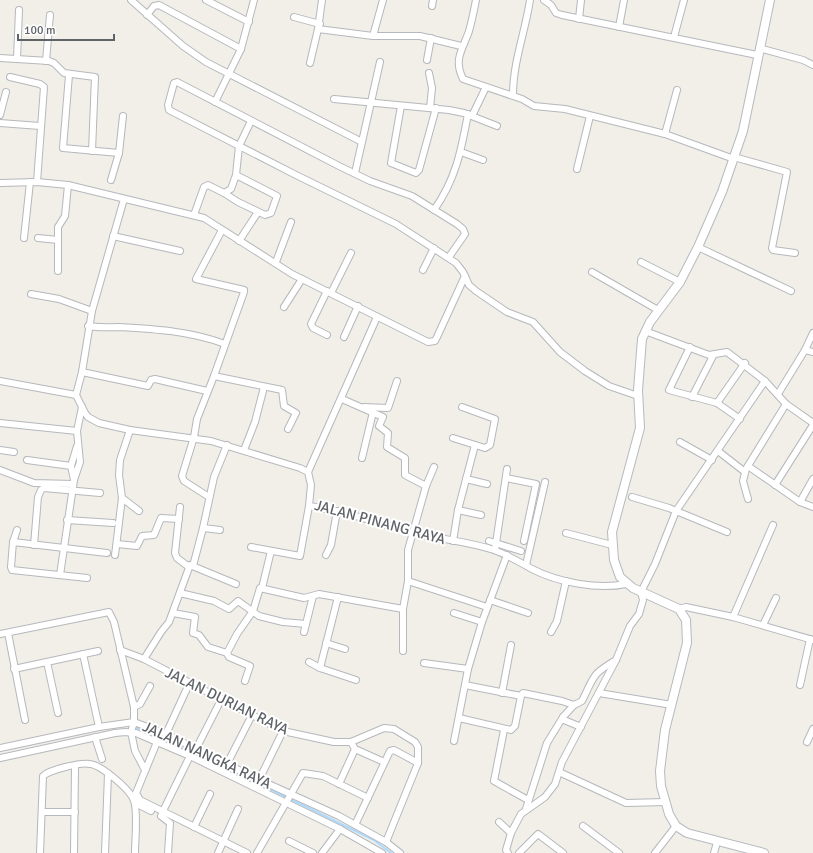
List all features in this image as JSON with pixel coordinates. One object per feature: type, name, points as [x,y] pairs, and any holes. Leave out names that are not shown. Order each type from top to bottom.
[{"type":"main road","points":[[764,853],[687,833],[676,826],[669,814],[660,777],[660,760],[688,634],[686,620],[678,609],[626,584],[617,571],[612,545],[612,532],[640,428],[636,395],[640,351],[645,331],[658,310],[680,282],[698,247],[722,192],[743,131],[758,51],[770,0]]},
{"type":"street","points":[[131,0],[183,46],[206,62],[362,142]]},
{"type":"street","points":[[206,0],[219,3],[249,22]]},
{"type":"street","points":[[214,102],[241,49],[254,0]]},
{"type":"street","points":[[310,63],[319,26],[322,0]]},
{"type":"street","points":[[373,36],[383,0]]},
{"type":"street","points":[[476,0],[468,34],[461,46],[459,67],[463,79],[513,95],[534,106],[565,109],[665,134],[734,158],[787,172],[772,248],[773,250],[795,254]]},
{"type":"street","points":[[513,95],[513,74],[525,31],[530,0]]},
{"type":"street","points":[[544,0],[551,5],[556,13],[579,19],[758,51],[803,60],[813,65]]},
{"type":"street","points":[[579,19],[581,0]]},
{"type":"street","points":[[619,27],[624,0]]},
{"type":"street","points":[[674,37],[684,0]]},
{"type":"street","points":[[147,15],[154,6],[159,5],[241,49]]},
{"type":"street","points":[[16,58],[19,10]]},
{"type":"street","points":[[46,60],[50,15]]},
{"type":"street","points":[[294,17],[319,26],[373,36],[410,36],[431,38],[461,46]]},
{"type":"street","points":[[427,60],[431,38]]},
{"type":"street","points":[[0,58],[46,60],[52,62],[60,71],[69,75],[92,76],[96,79],[92,151]]},
{"type":"street","points":[[354,173],[380,62]]},
{"type":"street","points":[[401,106],[391,163],[416,173],[419,170],[433,108],[432,88],[429,73]]},
{"type":"street","points":[[69,75],[63,148],[119,153]]},
{"type":"street","points":[[10,77],[40,84],[44,88],[37,182]]},
{"type":"street","points":[[449,258],[465,233],[457,224],[400,191],[370,181],[177,82],[174,83],[168,104],[169,110],[396,224],[449,258],[460,268],[469,285],[495,305],[517,317],[533,322],[560,352],[585,371],[608,386],[636,395]]},
{"type":"street","points":[[434,210],[450,185],[461,152],[470,115],[486,86]]},
{"type":"street","points":[[665,134],[677,90]]},
{"type":"street","points":[[0,115],[6,92]]},
{"type":"street","points":[[334,99],[433,108],[470,115],[497,126]]},
{"type":"street","points":[[111,180],[119,153],[123,116]]},
{"type":"street","points":[[577,168],[590,116]]},
{"type":"street","points":[[224,193],[231,189],[236,175],[239,146],[252,121]]},
{"type":"street","points":[[0,123],[40,126]]},
{"type":"street","points":[[461,152],[483,160]]},
{"type":"street","points":[[194,215],[204,187],[208,186],[258,212],[269,214],[278,197],[236,175]]},
{"type":"street","points":[[24,238],[30,182]]},
{"type":"street","points":[[0,183],[37,182],[68,185],[204,218],[302,279],[431,343],[437,337],[465,276]]},
{"type":"street","points":[[58,271],[58,227],[65,216],[68,185]]},
{"type":"street","points":[[124,199],[88,326],[82,372],[76,395],[88,417],[99,423],[130,430],[194,437],[244,450],[308,472],[342,399],[377,317]]},
{"type":"street","points":[[239,241],[258,212]]},
{"type":"street","points":[[276,262],[291,222]]},
{"type":"street","points":[[209,497],[182,478],[194,437],[197,419],[244,291],[196,279],[222,230]]},
{"type":"street","points":[[113,236],[180,251]]},
{"type":"street","points":[[38,238],[58,240]]},
{"type":"street","points":[[698,247],[791,290]]},
{"type":"street","points":[[423,270],[434,248]]},
{"type":"street","points":[[327,334],[313,328],[311,324],[351,253]]},
{"type":"street","points":[[641,262],[680,282]]},
{"type":"street","points":[[592,272],[658,310]]},
{"type":"street","points":[[284,308],[302,279]]},
{"type":"street","points":[[31,294],[59,299],[92,311]]},
{"type":"street","points":[[344,337],[358,306]]},
{"type":"street","points":[[88,326],[104,329],[116,327],[152,328],[203,336],[225,344]]},
{"type":"street","points":[[645,331],[713,356]]},
{"type":"street","points":[[778,394],[805,350],[813,333]]},
{"type":"street","points":[[690,347],[669,390],[692,397],[717,402],[740,418]]},
{"type":"street","points":[[805,350],[813,352]]},
{"type":"street","points":[[692,397],[713,356],[722,352],[727,352],[745,363],[765,381],[786,404],[813,424],[775,486]]},
{"type":"street","points":[[717,402],[745,363]]},
{"type":"street","points":[[82,372],[148,386],[151,380],[155,379],[207,391]]},
{"type":"street","points":[[214,376],[282,390],[284,406],[296,413],[288,429]]},
{"type":"street","points":[[361,407],[388,408],[397,381]]},
{"type":"street","points":[[508,853],[506,850],[511,833],[521,814],[545,797],[555,784],[562,762],[616,660],[630,626],[639,614],[643,600],[641,592],[655,564],[676,511],[765,381]]},
{"type":"street","points":[[0,382],[76,395]]},
{"type":"street","points":[[244,450],[257,415],[264,387]]},
{"type":"street","points":[[342,399],[383,417],[379,426],[388,433],[387,447],[405,458],[405,475],[426,486]]},
{"type":"street","points":[[748,499],[744,486],[745,472],[786,404]]},
{"type":"street","points":[[60,575],[73,485],[80,462],[77,446],[77,431],[82,407]]},
{"type":"street","points":[[453,438],[485,448],[490,445],[496,421],[494,417],[462,407]]},
{"type":"street","points":[[362,458],[372,412]]},
{"type":"street","points":[[0,423],[77,431]]},
{"type":"street","points":[[115,555],[122,498],[119,475],[120,460],[130,430]]},
{"type":"street","points":[[680,442],[712,460]]},
{"type":"street","points":[[144,659],[161,632],[167,626],[174,613],[180,593],[191,567],[203,528],[209,497],[227,445]]},
{"type":"street","points":[[453,541],[458,510],[475,445]]},
{"type":"street","points":[[73,485],[71,466],[77,446]]},
{"type":"street","points":[[0,450],[14,452]]},
{"type":"street","points":[[718,451],[745,472]]},
{"type":"street","points":[[27,460],[71,466]]},
{"type":"street","points":[[748,466],[800,502],[813,507]]},
{"type":"street","points":[[403,651],[403,609],[408,581],[408,550],[426,486],[434,467]]},
{"type":"street","points":[[495,550],[507,469]]},
{"type":"street","points":[[0,470],[34,483],[73,485],[100,493]]},
{"type":"street","name":"JALAN PINANG RAYA","points":[[308,472],[311,485],[309,506],[337,511],[412,532],[495,550],[526,564],[531,569],[566,581],[607,587],[626,584]]},
{"type":"street","points":[[506,478],[536,484],[524,541]]},
{"type":"street","points":[[466,479],[487,484]]},
{"type":"street","points":[[800,502],[813,479]]},
{"type":"street","points":[[526,564],[545,482]]},
{"type":"street","points":[[34,545],[38,497],[41,490],[44,488],[73,485]]},
{"type":"street","points":[[632,497],[676,511],[727,532]]},
{"type":"street","points":[[122,498],[139,511]]},
{"type":"street","points":[[251,547],[300,556],[309,506]]},
{"type":"street","points":[[180,508],[175,553],[177,558],[191,567],[236,584]]},
{"type":"street","points":[[458,510],[481,516]]},
{"type":"street","points":[[326,555],[331,545],[337,511]]},
{"type":"street","points":[[117,544],[137,546],[142,536],[154,535],[160,518],[179,519]]},
{"type":"street","points":[[67,520],[113,523]]},
{"type":"street","points":[[733,617],[773,525]]},
{"type":"street","points":[[203,528],[220,530]]},
{"type":"street","points":[[16,530],[13,542],[12,570],[87,578]]},
{"type":"street","points":[[566,534],[612,545]]},
{"type":"street","points":[[489,541],[521,551]]},
{"type":"street","points":[[13,542],[107,553]]},
{"type":"street","points":[[227,653],[237,634],[253,611],[259,589],[262,588],[271,551]]},
{"type":"street","points":[[454,741],[468,670],[487,607],[507,555]]},
{"type":"street","points":[[408,581],[487,607]]},
{"type":"street","points":[[551,632],[557,621],[566,581]]},
{"type":"street","points":[[262,588],[304,598],[319,594],[403,609]]},
{"type":"street","points":[[180,593],[214,601],[229,609],[238,601],[259,616],[270,620],[306,624]]},
{"type":"street","points":[[304,632],[313,596]]},
{"type":"street","points":[[320,668],[338,597]]},
{"type":"street","points":[[763,625],[776,598]]},
{"type":"street","points":[[490,600],[528,612]]},
{"type":"street","points":[[678,609],[686,607],[733,617],[812,639],[800,684]]},
{"type":"street","points":[[0,634],[109,612],[114,622],[134,707],[134,722],[131,732],[135,751],[144,770]]},
{"type":"street","points":[[174,613],[195,617],[193,633],[199,635],[208,647],[227,653],[229,657],[250,666],[245,681]]},
{"type":"street","points":[[454,613],[482,622]]},
{"type":"street","points":[[8,632],[25,720]]},
{"type":"street","points":[[326,643],[345,649]]},
{"type":"street","points":[[502,693],[512,645]]},
{"type":"street","name":"JALAN DURIAN RAYA","points":[[120,650],[144,659],[189,684],[284,731],[334,742],[351,742],[384,728],[394,729],[415,742],[418,747],[418,763],[386,842]]},
{"type":"street","points":[[14,669],[98,651]]},
{"type":"street","points":[[83,654],[99,727]]},
{"type":"street","points":[[526,809],[547,743],[563,717],[574,705],[582,701],[593,676],[598,671],[616,660]]},
{"type":"street","points":[[47,662],[58,713]]},
{"type":"street","points":[[309,662],[320,668],[356,680]]},
{"type":"street","points":[[424,663],[468,670]]},
{"type":"street","points":[[166,734],[189,684]]},
{"type":"street","points":[[465,685],[521,696],[527,693],[574,705]]},
{"type":"street","points":[[134,707],[140,704],[150,686]]},
{"type":"street","points":[[599,693],[672,705]]},
{"type":"street","points":[[459,718],[504,730],[511,730],[515,726],[521,696]]},
{"type":"street","points":[[196,749],[221,700]]},
{"type":"street","points":[[227,764],[252,715]]},
{"type":"street","points":[[563,717],[564,720],[581,727]]},
{"type":"street","name":"JALAN NANGKA RAYA","points":[[0,748],[99,727],[134,722],[166,734],[355,825],[386,842],[400,853]]},
{"type":"street","points":[[807,742],[813,729]]},
{"type":"street","points":[[504,730],[494,781],[528,800]]},
{"type":"street","points":[[259,780],[284,731]]},
{"type":"street","points":[[0,758],[95,737],[131,732],[157,742],[340,829],[382,853]]},
{"type":"street","points":[[95,737],[102,758]]},
{"type":"street","points":[[157,742],[144,770],[136,793],[140,800],[162,813],[247,853]]},
{"type":"street","points":[[351,742],[355,749],[384,762]]},
{"type":"street","points":[[339,784],[355,749]]},
{"type":"street","points":[[355,825],[390,751],[394,750],[418,763]]},
{"type":"street","points":[[162,813],[189,758]]},
{"type":"street","points":[[40,853],[43,776],[51,771],[92,764],[108,774],[127,790],[135,803],[135,853]]},
{"type":"street","points":[[74,853],[75,766]]},
{"type":"street","points":[[257,853],[301,775],[305,772],[319,775],[368,798]]},
{"type":"street","points":[[559,772],[626,803],[665,802]]},
{"type":"street","points":[[106,853],[108,774]]},
{"type":"street","points":[[194,827],[210,794]]},
{"type":"street","points":[[135,803],[165,818],[170,823],[168,853]]},
{"type":"street","points":[[218,853],[222,841],[238,810]]},
{"type":"street","points":[[42,812],[75,812]]},
{"type":"street","points":[[499,822],[511,833]]},
{"type":"street","points":[[583,826],[619,853]]},
{"type":"street","points":[[655,853],[676,826]]},
{"type":"street","points":[[322,853],[340,829]]},
{"type":"street","points":[[519,853],[538,834],[563,853]]},
{"type":"street","points":[[289,841],[302,850],[313,853]]},
{"type":"street","points":[[714,853],[717,842]]},
{"type":"waterway","points":[[137,728],[155,733],[374,840],[391,853]]}]
